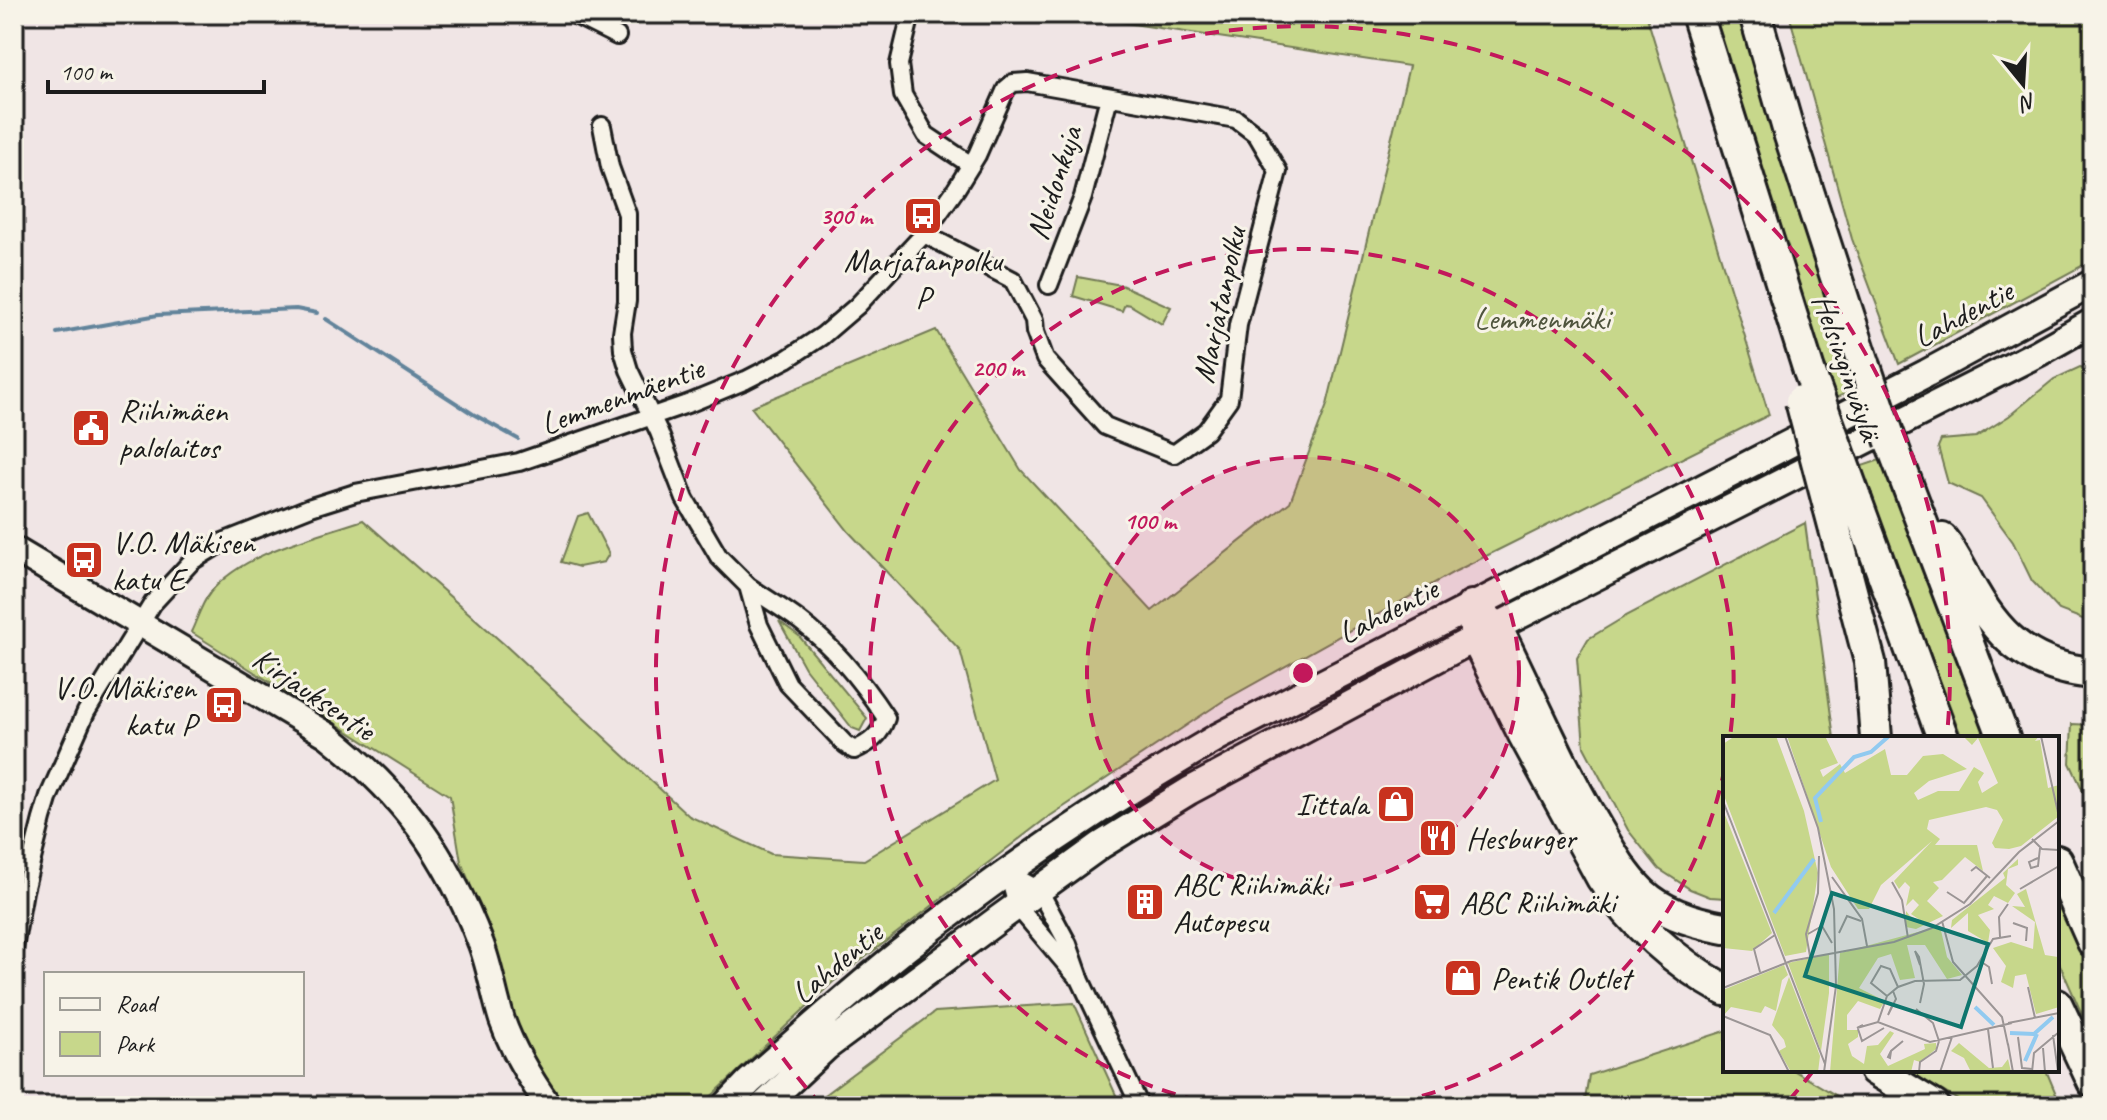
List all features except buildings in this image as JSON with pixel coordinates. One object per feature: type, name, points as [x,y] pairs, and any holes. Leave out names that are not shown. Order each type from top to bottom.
[{"type":"highway","name":"Helsinginväylä","points":[[1697,14],[1789,311],[1802,374],[1842,504],[1942,736]]},
{"type":"highway","name":"Helsinginväylä","points":[[1755,14],[1790,136],[1915,507]]},
{"type":"highway","points":[[1842,504],[1870,662],[1876,736]]},
{"type":"highway","points":[[1915,507],[1948,547],[1993,622],[2010,639],[2039,661],[2058,668],[2093,673]]},
{"type":"highway","points":[[1915,507],[2003,736]]},
{"type":"highway","points":[[1472,606],[1616,861],[1654,903],[1690,920],[1723,928]]},
{"type":"highway","points":[[1486,632],[1572,827],[1617,900],[1659,943],[1723,989]]},
{"type":"highway","points":[[2059,866],[2093,942]]},
{"type":"highway","points":[[2059,1009],[2093,1082]]},
{"type":"highway","points":[[1878,1072],[1934,1106]]},
{"type":"main road","name":"Lahdentie","points":[[726,1106],[749,1082],[906,948],[1008,873],[1162,769],[1218,737],[1927,373],[2093,283]]},
{"type":"main road","name":"Lahdentie","points":[[763,1106],[826,1047],[1101,845],[1189,791],[1486,632],[2038,353],[2093,322]]},
{"type":"street","points":[[573,14],[617,36]]},
{"type":"street","points":[[911,14],[899,64],[903,95],[926,135],[971,165]]},
{"type":"street","name":"Lemmenmäentie","points":[[14,948],[21,870],[86,712],[138,623],[192,561],[223,542],[257,527],[355,493],[519,462],[653,416],[746,380],[787,359],[822,336],[857,306],[924,234],[971,165],[1006,89],[1013,83],[1027,82]]},
{"type":"street","name":"Marjatanpolku","points":[[924,234],[1013,280],[1034,320],[1045,359],[1105,426],[1174,454],[1206,431],[1229,399],[1238,325],[1278,171],[1257,135],[1236,119],[1027,82]]},
{"type":"street","name":"Neidonkuja","points":[[1049,285],[1083,197],[1109,97]]},
{"type":"street","points":[[602,126],[610,167],[627,214],[627,301],[623,350],[685,499],[719,557],[748,586],[800,620],[820,638],[870,693],[886,718],[881,733],[854,750],[788,684],[759,625],[748,586]]},
{"type":"street","name":"Kirjauksentie","points":[[14,549],[327,735],[361,761],[397,797],[429,838],[468,911],[502,1020],[518,1057],[549,1106]]},
{"type":"street","points":[[1008,873],[1039,890],[1068,944],[1081,981],[1140,1106]]},
{"type":"street","points":[[1008,873],[1017,906],[1081,981]]},
{"type":"green space","name":"Lemmenmäki","points":[[1067,14],[1646,14],[1769,415],[1456,571],[1223,701],[1044,820],[833,982],[701,1106],[563,1106],[530,1054],[506,998],[461,862],[450,796],[191,632],[202,607],[224,579],[260,556],[363,520],[505,645],[689,816],[771,854],[864,860],[995,780],[960,650],[849,532],[751,407],[936,330],[1021,470],[1152,611],[1290,502],[1327,405],[1409,66]]},
{"type":"green space","points":[[1714,14],[1740,14],[1859,387],[1836,398],[1812,340]]},
{"type":"green space","points":[[1789,14],[2093,14],[2093,260],[1899,364],[1852,239]]},
{"type":"green space","points":[[1078,277],[1121,285],[1171,307],[1162,324],[1130,305],[1125,304],[1122,311],[1073,296]]},
{"type":"green space","points":[[2080,367],[2093,370],[2093,623],[2059,610],[2032,581],[2013,542],[1981,498],[1948,483],[1938,447],[1941,440],[1976,437],[2009,416],[2054,379]]},
{"type":"green space","points":[[1886,458],[1991,736],[1961,736],[1859,467]]},
{"type":"green space","points":[[588,513],[609,554],[604,562],[579,567],[561,562],[578,516]]},
{"type":"green space","points":[[1805,523],[1834,736],[1723,736],[1723,898],[1710,897],[1690,889],[1659,869],[1628,830],[1584,747],[1577,658],[1588,639]]},
{"type":"green space","points":[[779,621],[799,636],[867,718],[860,731],[852,728],[805,668]]},
{"type":"green space","points":[[2072,724],[2093,725],[2093,812],[2070,763]]},
{"type":"green space","points":[[2059,894],[2093,971],[2093,1039],[2059,962]]},
{"type":"green space","points":[[1074,1003],[1121,1106],[812,1104],[935,1012]]},
{"type":"green space","points":[[1723,1032],[1723,1072],[1796,1072],[1854,1106],[1584,1106],[1589,1075]]},
{"type":"green space","points":[[1910,1072],[2047,1072],[2061,1106],[1968,1106]]},
{"type":"waterway","points":[[57,333],[158,315],[296,309],[317,313]]},
{"type":"waterway","points":[[326,319],[473,414],[518,439]]},
{"type":"place","name":"Marjatanpolku P","points":[[923,216]]},
{"type":"place","name":"Riihimäen palolaitos","points":[[91,428]]},
{"type":"place","name":"V.O. Mäkisen katu E","points":[[84,560]]},
{"type":"place","name":"V.O. Mäkisen katu P","points":[[224,705]]},
{"type":"place","name":"Iittala","points":[[1396,804]]},
{"type":"place","name":"Hesburger","points":[[1438,838]]},
{"type":"place","name":"ABC Riihimäki Autopesu","points":[[1145,902]]},
{"type":"place","name":"ABC Riihimäki","points":[[1432,902]]},
{"type":"place","name":"Pentik Outlet","points":[[1463,978]]}]
